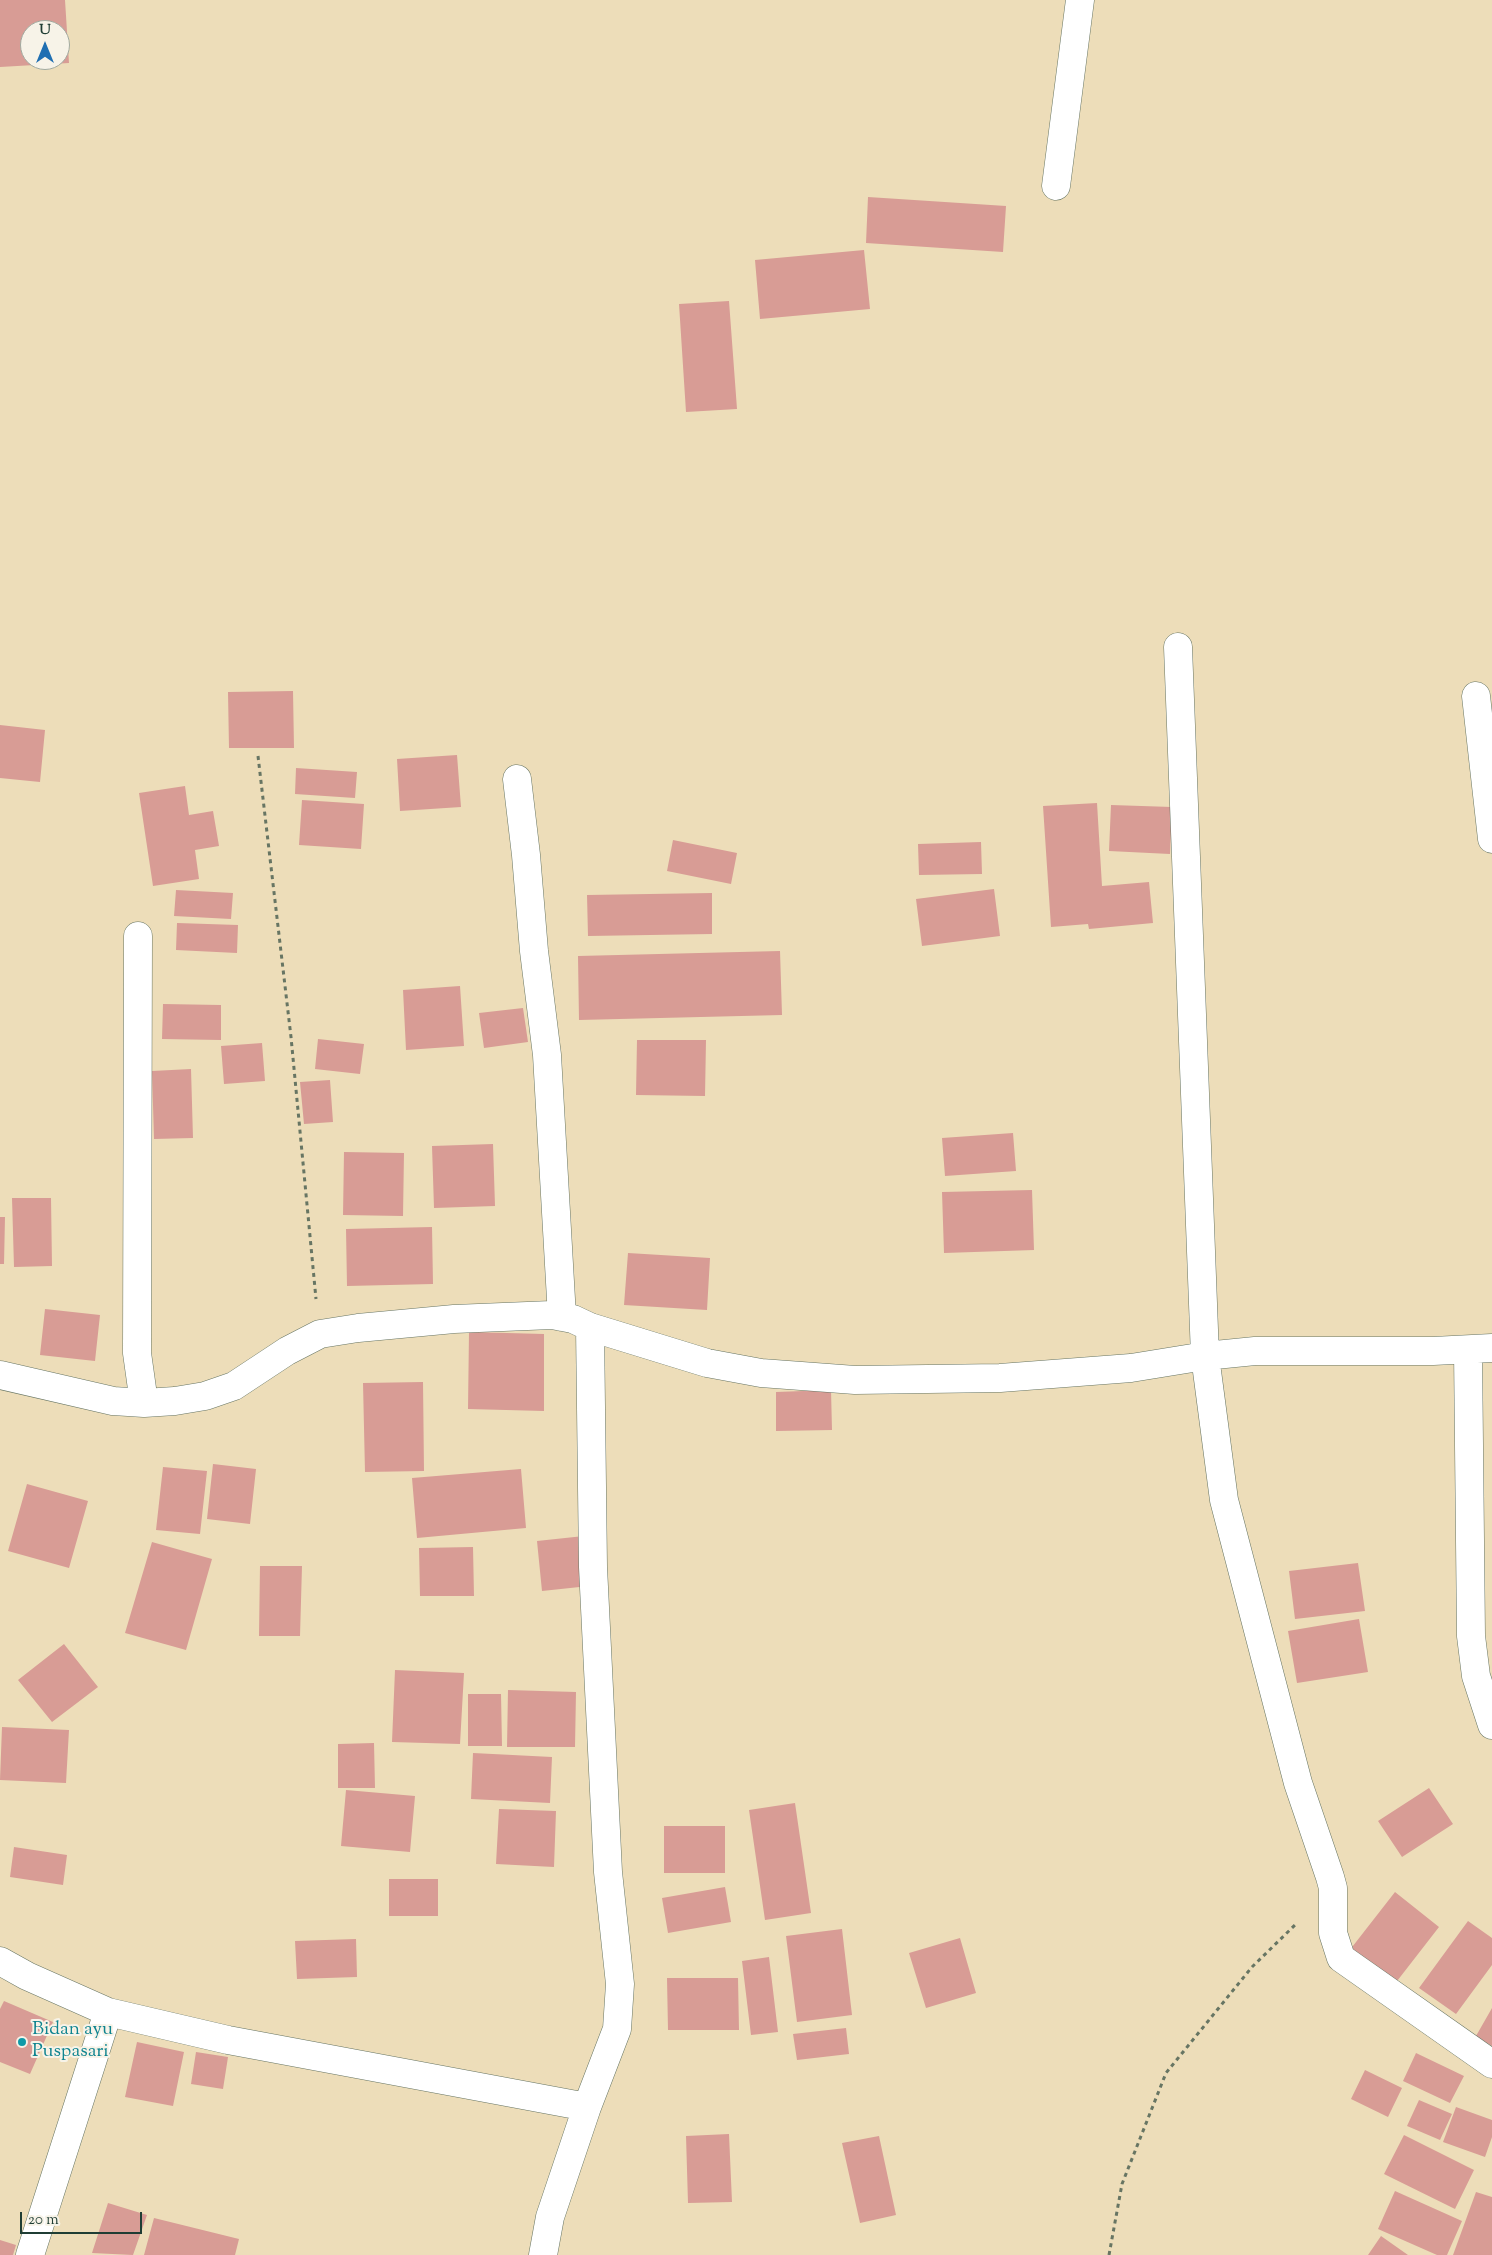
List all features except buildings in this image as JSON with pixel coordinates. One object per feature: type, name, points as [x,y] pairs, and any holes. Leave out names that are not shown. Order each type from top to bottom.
[{"type":"street","points":[[1056,186],[1080,0]]},
{"type":"street","points":[[1178,647],[1205,1356],[1224,1500],[1298,1783],[1322,1850],[1332,1888],[1332,1933],[1341,1958],[1492,2064]]},
{"type":"street","points":[[1476,696],[1492,839]]},
{"type":"street","points":[[517,779],[526,854],[534,951],[547,1054],[562,1317]]},
{"type":"street","points":[[138,936],[137,1352],[144,1403]]},
{"type":"street","points":[[0,1374],[113,1401],[144,1403],[175,1401],[205,1396],[234,1386],[287,1350],[320,1334],[358,1328],[454,1319],[562,1317],[707,1363],[761,1373],[855,1380],[1000,1378],[1132,1368],[1205,1356],[1254,1351],[1480,1349],[1471,1636],[1476,1676],[1492,1725]]},
{"type":"street","points":[[544,2255],[550,2217],[587,2107],[617,2029],[620,1984],[608,1872],[593,1568],[590,1327]]},
{"type":"street","points":[[0,1961],[27,1976],[108,2012],[246,2044],[587,2107]]},
{"type":"street","points":[[30,2255],[108,2012]]},
{"type":"path","points":[[258,756],[291,1037],[320,1334]]},
{"type":"path","points":[[1109,2255],[1122,2184],[1166,2073],[1252,1967],[1332,1888]]},
{"type":"place","name":"Bidan ayu Puspasari","points":[[22,2042]]}]
